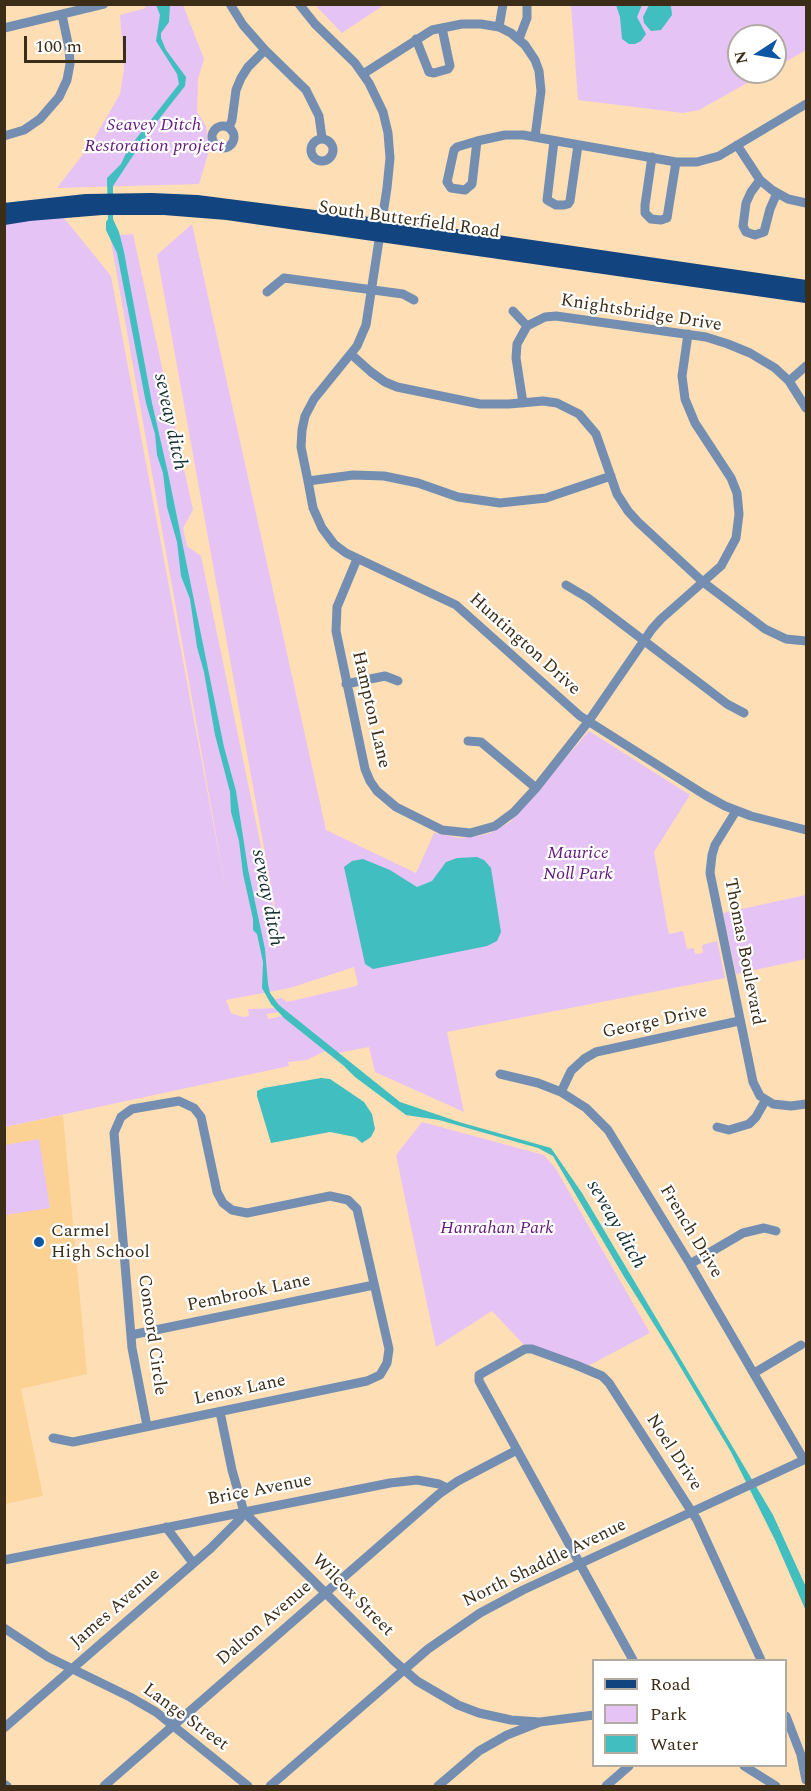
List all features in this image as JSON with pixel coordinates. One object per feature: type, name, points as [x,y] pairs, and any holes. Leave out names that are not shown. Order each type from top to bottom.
[{"type":"main road","name":"South Butterfield Road","points":[[4,219],[152,199],[197,201],[807,297]]},
{"type":"main road","name":"South Butterfield Road","points":[[4,209],[110,205]]},
{"type":"main road","name":"South Butterfield Road","points":[[381,230],[807,286]]},
{"type":"street","points":[[4,28],[104,4]]},
{"type":"street","points":[[230,4],[243,26],[306,90],[319,116],[322,138]]},
{"type":"street","name":"Huntington Drive","points":[[299,4],[363,74],[379,102],[388,133],[390,158],[366,325],[352,354],[314,399],[305,416],[301,439],[313,508],[322,528],[334,544],[357,559],[456,605],[566,705],[588,722],[705,795],[736,811],[807,830]]},
{"type":"street","points":[[499,27],[503,4]]},
{"type":"street","points":[[519,39],[526,18],[527,4]]},
{"type":"street","points":[[4,136],[24,130],[40,119],[59,97],[67,80],[70,64],[62,15]]},
{"type":"street","points":[[363,74],[416,39],[442,28],[481,24],[499,27],[519,39],[535,60],[541,84],[535,137]]},
{"type":"street","points":[[416,39],[429,72],[448,69],[450,66],[442,28]]},
{"type":"street","points":[[229,128],[236,90],[241,78],[248,67],[265,50]]},
{"type":"street","points":[[477,141],[472,184],[465,190],[451,188],[447,182],[454,150],[477,141],[505,135],[535,137],[676,162],[697,162],[710,159],[737,145],[806,105]]},
{"type":"street","points":[[554,141],[547,200],[556,205],[568,204],[570,201],[578,145]]},
{"type":"street","points":[[737,145],[760,180],[788,199],[807,203]]},
{"type":"street","points":[[652,157],[645,205],[645,213],[651,219],[667,218],[676,162]]},
{"type":"street","points":[[760,180],[746,203],[743,226],[746,232],[755,235],[764,232],[777,193]]},
{"type":"street","points":[[267,292],[284,278],[403,294],[414,300]]},
{"type":"street","points":[[513,311],[527,326],[520,337],[516,352],[523,402]]},
{"type":"street","name":"Knightsbridge Drive","points":[[527,326],[545,317],[556,316],[688,334],[728,344],[750,353],[775,368],[789,381],[807,408]]},
{"type":"street","name":"Hampton Lane","points":[[357,559],[341,594],[335,616],[346,684],[365,769],[378,792],[396,807],[442,830],[470,833],[488,829],[509,817],[536,788],[588,722],[643,641],[661,619],[721,566],[732,549],[740,514],[737,493],[731,478],[695,423],[685,399],[682,376],[688,334]]},
{"type":"street","points":[[352,354],[371,372],[397,387],[480,404],[543,401],[570,408],[584,418],[596,434],[617,494],[628,511],[703,582],[774,634],[797,641],[807,641]]},
{"type":"street","points":[[789,381],[807,366]]},
{"type":"street","points":[[308,481],[353,475],[384,476],[418,483],[461,498],[500,503],[531,501],[611,476]]},
{"type":"street","points":[[566,585],[588,598],[727,704],[744,713]]},
{"type":"street","points":[[346,684],[381,676],[398,681]]},
{"type":"street","points":[[468,741],[481,742],[536,788]]},
{"type":"street","name":"Thomas Boulevard","points":[[736,811],[715,845],[710,873],[753,1082],[765,1101]]},
{"type":"street","name":"George Drive","points":[[561,1092],[572,1071],[584,1059],[596,1052],[739,1021]]},
{"type":"street","name":"French Drive","points":[[500,1074],[538,1083],[561,1092],[586,1108],[608,1130],[805,1460]]},
{"type":"street","name":"Concord Circle","points":[[147,1426],[131,1335],[114,1133],[117,1123],[125,1113],[151,1105],[179,1101],[188,1104],[198,1113],[204,1128],[217,1192],[223,1203],[232,1210],[247,1213],[330,1196],[339,1196],[353,1203],[361,1219],[388,1349],[388,1360]]},
{"type":"street","points":[[717,1127],[729,1130],[749,1124],[765,1101],[785,1106],[807,1104]]},
{"type":"street","points":[[690,1264],[743,1233],[764,1228],[776,1231]]},
{"type":"street","name":"Pembrook Lane","points":[[131,1335],[374,1285]]},
{"type":"street","points":[[753,1373],[801,1345]]},
{"type":"street","name":"Noel Drive","points":[[515,1450],[478,1381],[479,1376],[529,1348],[602,1376],[609,1383],[698,1520],[760,1659]]},
{"type":"street","name":"Lenox Lane","points":[[53,1438],[73,1442],[367,1382],[380,1375],[388,1360]]},
{"type":"street","name":"Wilcox Street","points":[[220,1412],[232,1470],[244,1512],[404,1670],[458,1705],[479,1713],[511,1720],[540,1722]]},
{"type":"street","points":[[447,1488],[515,1450],[632,1659]]},
{"type":"street","name":"North Shaddle Avenue","points":[[270,1786],[428,1649],[480,1612],[805,1460]]},
{"type":"street","name":"Brice Avenue","points":[[4,1560],[390,1483],[417,1480],[439,1484],[447,1488]]},
{"type":"street","name":"Dalton Avenue","points":[[104,1786],[447,1488]]},
{"type":"street","name":"James Avenue","points":[[4,1728],[193,1563],[240,1519],[244,1512]]},
{"type":"street","points":[[166,1527],[193,1563]]},
{"type":"street","name":"Lange Street","points":[[4,1628],[48,1657],[129,1697],[174,1725],[248,1786]]},
{"type":"street","points":[[438,1786],[480,1751],[507,1735],[540,1722],[592,1715]]},
{"type":"street","points":[[787,1719],[801,1755],[807,1780]]},
{"type":"street","points":[[606,1786],[628,1767]]},
{"type":"street","points":[[746,1767],[776,1786]]},
{"type":"shaded area","name":"Carmel High School","points":[[63,1115],[87,1374],[21,1389],[43,1496],[5,1504],[5,1127]]},
{"type":"green space","name":"Seavey Ditch Restoration project","points":[[144,5],[183,5],[204,59],[198,79],[197,112],[206,126],[209,151],[199,184],[57,188],[91,144],[120,94],[124,69],[120,15],[146,8]]},
{"type":"green space","points":[[315,5],[384,5],[342,33]]},
{"type":"green space","points":[[571,5],[806,5],[806,50],[787,61],[787,24],[727,24],[727,84],[746,84],[699,110],[683,113],[578,100]]},
{"type":"green space","name":"Maurice Noll Park","points":[[56,208],[111,276],[226,891],[110,236],[133,234],[193,510],[183,528],[187,546],[201,556],[283,953],[157,255],[192,224],[326,830],[416,873],[434,833],[460,838],[477,836],[490,833],[510,822],[589,731],[690,795],[654,852],[667,925],[669,934],[683,931],[687,949],[694,948],[695,954],[703,953],[702,945],[717,941],[725,978],[447,1032],[464,1112],[375,1072],[369,1047],[338,1053],[279,1005],[275,999],[282,998],[287,1002],[356,986],[358,984],[354,967],[290,988],[226,1000],[231,1013],[243,1017],[249,1016],[248,1009],[276,1008],[279,1012],[267,1014],[268,1019],[283,1016],[325,1051],[307,1060],[288,1062],[289,1066],[5,1127],[4,214]]},
{"type":"green space","points":[[806,895],[806,959],[736,974],[723,913]]},
{"type":"green space","name":"Hanrahan Park","points":[[422,1122],[544,1155],[556,1169],[650,1333],[588,1366],[525,1346],[492,1311],[436,1347],[396,1155]]},
{"type":"green space","points":[[39,1139],[50,1208],[5,1215],[5,1145]]},
{"type":"water","points":[[156,5],[170,5],[169,22],[161,33],[161,38],[166,50],[186,77],[185,86],[148,133],[113,186],[113,219],[124,252],[152,403],[224,747],[236,791],[248,869],[265,949],[270,993],[279,1005],[400,1102],[459,1122],[551,1148],[582,1193],[773,1515],[806,1587],[806,1611],[775,1540],[731,1452],[553,1156],[538,1148],[439,1120],[406,1115],[355,1077],[284,1018],[271,1004],[262,988],[263,962],[257,934],[253,930],[239,841],[231,812],[230,792],[215,735],[190,599],[181,576],[177,542],[167,507],[163,473],[146,403],[117,253],[106,230],[107,178],[121,164],[128,149],[179,84],[177,74],[156,41],[160,15]]},
{"type":"water","points":[[616,5],[642,5],[637,17],[646,34],[641,41],[629,44],[622,39],[620,17]]},
{"type":"water","points":[[649,5],[671,6],[672,15],[661,30],[651,31],[644,23],[643,17]]},
{"type":"water","points":[[477,857],[484,860],[491,868],[501,932],[497,941],[487,946],[373,969],[365,964],[344,867],[352,861],[363,859],[390,870],[417,887],[432,881],[446,862],[457,858]]},
{"type":"water","points":[[321,1078],[330,1079],[364,1102],[372,1114],[375,1129],[371,1137],[362,1143],[355,1137],[330,1132],[271,1143],[257,1091]]},
{"type":"place","name":"Carmel High School","points":[[39,1242]]},
{"type":"water label","name":"seveay ditch","points":[[169,422]]},
{"type":"water label","name":"seveay ditch","points":[[266,898]]},
{"type":"water label","name":"seveay ditch","points":[[615,1225]]}]
